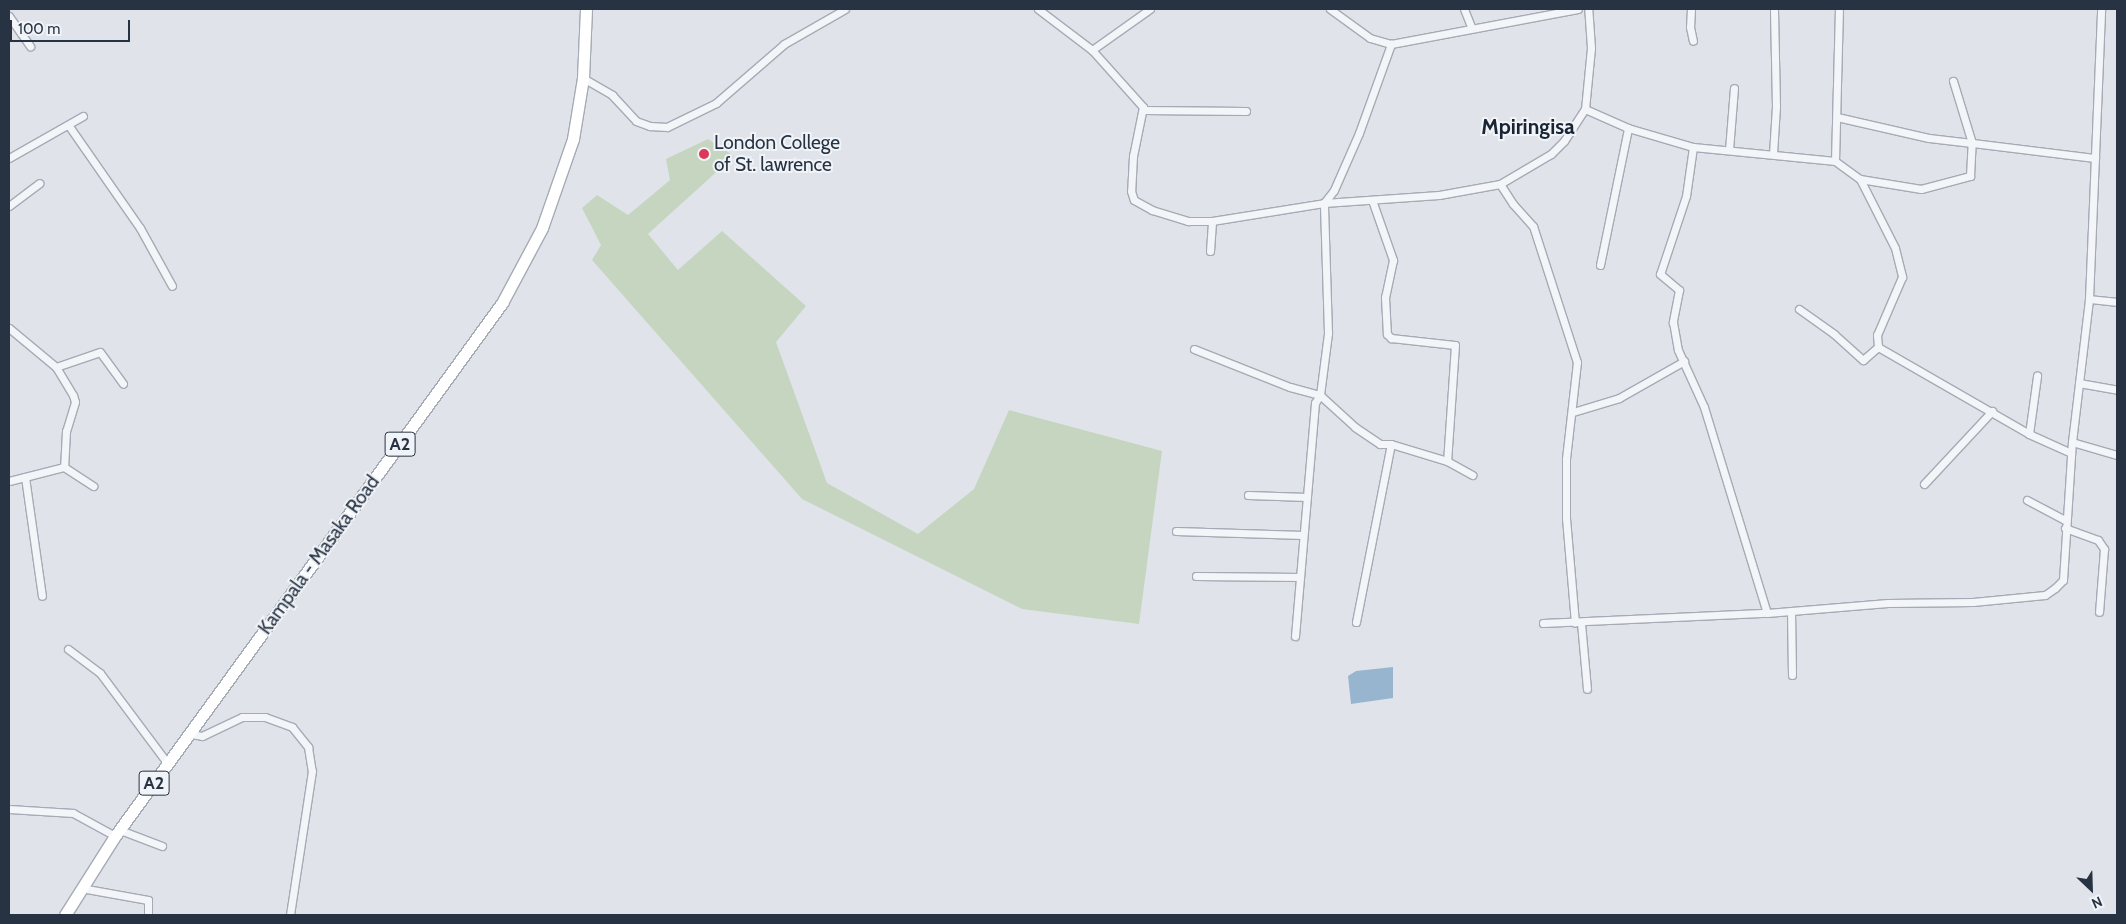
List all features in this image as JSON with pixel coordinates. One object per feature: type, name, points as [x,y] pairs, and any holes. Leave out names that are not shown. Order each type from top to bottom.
[{"type":"main road","name":"Kampala - Masaka Road","points":[[65,915],[117,833],[502,303],[542,228],[560,182],[573,139],[583,78],[586,9]]},
{"type":"street","points":[[583,78],[612,96],[636,121],[650,126],[667,127],[716,103],[784,44],[845,9]]},
{"type":"street","points":[[1038,9],[1092,50],[1140,100],[1144,110],[1133,156],[1131,191],[1134,200],[1168,217],[1188,221],[1212,221],[1324,203],[1439,195],[1500,184],[1551,154],[1564,141],[1585,109],[1591,48],[1588,9]]},
{"type":"street","points":[[1092,50],[1150,9]]},
{"type":"street","points":[[1330,9],[1370,38],[1391,44],[1471,26],[1578,9]]},
{"type":"street","points":[[1464,9],[1471,26]]},
{"type":"street","points":[[1691,9],[1690,27],[1693,41]]},
{"type":"street","points":[[1773,154],[1776,106],[1774,9]]},
{"type":"street","points":[[1835,161],[1839,9]]},
{"type":"street","points":[[1543,623],[1578,623],[1766,613],[1888,603],[1973,602],[2045,595],[2062,580],[2072,442],[2089,299],[2101,9]]},
{"type":"street","points":[[9,16],[30,46]]},
{"type":"street","points":[[1295,636],[1314,403],[1320,395],[1328,333],[1324,203],[1334,190],[1359,132],[1391,44]]},
{"type":"street","points":[[1585,109],[1628,128],[1693,147],[1835,161],[1860,179],[1921,189],[1962,180],[1970,176],[1972,143],[1952,82]]},
{"type":"street","points":[[1729,150],[1734,88]]},
{"type":"street","points":[[1144,110],[1246,111]]},
{"type":"street","points":[[9,158],[69,126],[83,116]]},
{"type":"street","points":[[1837,117],[1929,138],[2095,158]]},
{"type":"street","points":[[69,126],[140,228],[172,286]]},
{"type":"street","points":[[1600,265],[1628,128]]},
{"type":"street","points":[[1693,147],[1690,179],[1660,274],[1679,290],[1673,322],[1678,350],[1704,408],[1766,613]]},
{"type":"street","points":[[1860,179],[1895,248],[1902,277],[1877,335],[1878,347]]},
{"type":"street","points":[[9,206],[39,183]]},
{"type":"street","points":[[1500,184],[1513,204],[1532,226],[1577,362],[1573,412],[1566,459],[1566,518],[1588,689]]},
{"type":"street","points":[[1372,200],[1393,260],[1385,297],[1387,334],[1390,338],[1455,345],[1447,461]]},
{"type":"street","points":[[1210,251],[1212,221]]},
{"type":"street","points":[[2089,299],[2117,302]]},
{"type":"street","points":[[1799,309],[1834,334],[1863,360],[1878,347]]},
{"type":"street","points":[[9,328],[56,367],[75,402],[66,431],[64,467]]},
{"type":"street","points":[[1878,347],[2029,434],[2071,454]]},
{"type":"street","points":[[1194,349],[1290,387],[1320,395],[1355,427],[1380,444],[1391,444],[1447,461],[1472,475]]},
{"type":"street","points":[[56,367],[100,352],[123,384]]},
{"type":"street","points":[[1573,412],[1618,398],[1684,361]]},
{"type":"street","points":[[2029,434],[2037,376]]},
{"type":"street","points":[[2079,383],[2117,390]]},
{"type":"street","points":[[1924,484],[1992,411]]},
{"type":"street","points":[[2072,442],[2117,455]]},
{"type":"street","points":[[1356,622],[1391,444]]},
{"type":"street","points":[[9,480],[64,467],[94,486]]},
{"type":"street","points":[[25,477],[42,596]]},
{"type":"street","points":[[1248,494],[1306,497]]},
{"type":"street","points":[[2027,500],[2065,520]]},
{"type":"street","points":[[2065,528],[2098,540],[2104,549],[2099,612]]},
{"type":"street","points":[[1176,531],[1303,534]]},
{"type":"street","points":[[1196,576],[1300,577]]},
{"type":"street","points":[[1791,611],[1792,675]]},
{"type":"street","points":[[68,649],[100,673],[168,764]]},
{"type":"street","points":[[190,734],[202,736],[242,716],[265,717],[292,727],[308,747],[312,771],[290,915]]},
{"type":"street","points":[[9,809],[73,813],[117,833],[162,846]]},
{"type":"street","points":[[81,888],[148,900],[148,915]]},
{"type":"green space","points":[[708,139],[734,156],[648,234],[678,270],[722,231],[806,306],[776,342],[827,483],[918,534],[974,489],[1009,410],[1162,451],[1139,624],[1022,609],[802,499],[592,260],[601,245],[582,208],[597,195],[628,215],[670,180],[666,159]]},
{"type":"water","points":[[1393,667],[1393,698],[1351,704],[1348,676],[1356,671]]},
{"type":"place","name":"London College of St. lawrence","points":[[704,154]]},
{"type":"district","name":"Mpiringisa","points":[[1528,127]]}]
